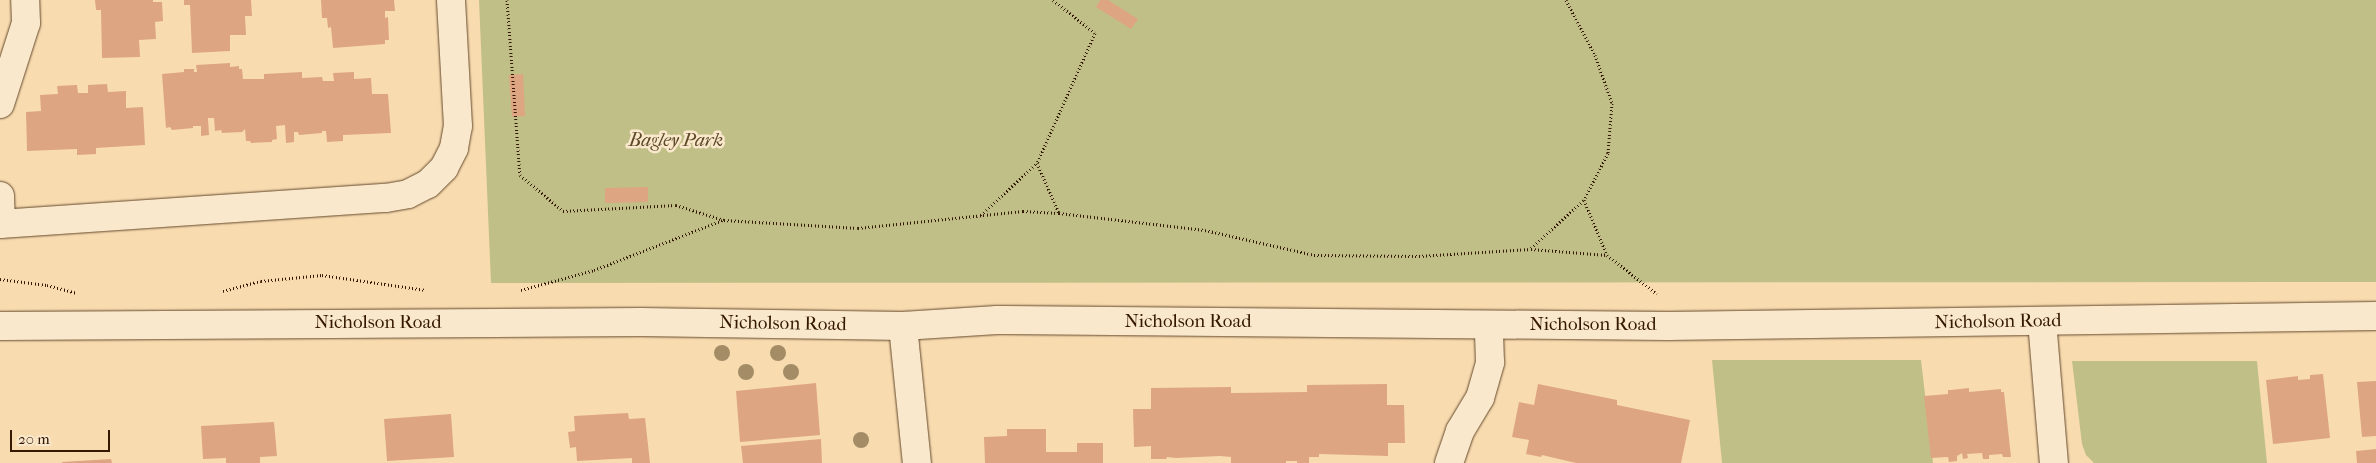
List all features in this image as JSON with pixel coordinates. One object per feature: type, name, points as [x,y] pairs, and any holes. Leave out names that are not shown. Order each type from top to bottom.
[{"type":"street","points":[[0,104],[26,23],[25,0]]},
{"type":"street","points":[[0,196],[0,224],[386,198],[415,191],[428,184],[444,168],[454,148],[458,126],[451,0]]},
{"type":"street","name":"Nicholson Road","points":[[0,326],[641,322],[903,326],[997,320],[1668,326],[2376,316]]},
{"type":"street","points":[[2042,322],[2054,463]]},
{"type":"street","points":[[1449,463],[1460,431],[1480,398],[1490,362],[1489,325]]},
{"type":"street","points":[[903,326],[917,463]]},
{"type":"path","points":[[507,0],[520,174],[563,211],[676,205],[724,220],[858,228],[1023,211],[1059,212],[1205,230],[1314,255],[1418,256],[1531,249],[1608,255]]},
{"type":"path","points":[[980,215],[1036,163],[1096,33],[1052,0]]},
{"type":"path","points":[[1531,249],[1584,200],[1608,153],[1612,104],[1595,55],[1566,0]]},
{"type":"path","points":[[1036,163],[1059,212]]},
{"type":"path","points":[[1584,200],[1608,255],[1660,296],[1668,326]]},
{"type":"path","points":[[514,292],[594,270],[724,220]]},
{"type":"path","points":[[217,293],[261,281],[322,275],[429,291]]},
{"type":"path","points":[[0,279],[47,286],[80,294]]},
{"type":"green space","name":"Bagley Park","points":[[479,0],[2376,0],[2376,282],[491,283]]},
{"type":"green space","points":[[1712,360],[1921,360],[1933,463],[1722,463]]},
{"type":"green space","points":[[2072,361],[2257,361],[2267,463],[2094,463],[2086,455],[2082,444]]},
{"type":"building","points":[[95,0],[153,0],[153,2],[162,2],[163,21],[155,22],[156,39],[139,40],[140,57],[102,58],[101,10],[96,10]]},
{"type":"building","points":[[184,0],[251,0],[252,16],[245,16],[246,35],[230,35],[230,51],[192,53],[190,5],[184,5]]},
{"type":"building","points":[[321,0],[394,0],[395,11],[385,11],[385,18],[388,17],[389,40],[385,40],[385,44],[333,48],[331,27],[328,28],[327,18],[322,18]]},
{"type":"building","points":[[1100,0],[1108,0],[1138,19],[1131,29],[1096,7]]},
{"type":"building","points":[[230,63],[230,67],[239,66],[239,69],[242,69],[243,79],[264,79],[264,74],[302,72],[302,78],[322,77],[323,81],[334,81],[333,73],[354,72],[354,79],[371,78],[372,94],[388,94],[391,133],[343,135],[343,141],[327,142],[326,131],[299,135],[298,132],[294,132],[294,142],[286,143],[285,125],[276,126],[277,139],[272,140],[272,142],[251,143],[246,141],[245,129],[242,132],[222,133],[221,130],[215,131],[214,118],[208,118],[209,135],[201,136],[201,126],[172,130],[170,127],[166,128],[162,74],[184,72],[184,69],[194,69],[194,72],[197,72],[196,65]]},
{"type":"building","points":[[523,74],[525,116],[512,117],[509,75]]},
{"type":"building","points":[[107,84],[108,92],[126,91],[126,108],[143,107],[145,145],[96,148],[96,154],[77,155],[77,149],[27,151],[26,112],[41,111],[40,95],[58,94],[57,86],[77,85],[78,93],[88,93],[88,85]]},
{"type":"building","points":[[648,187],[648,202],[605,203],[605,188]]},
{"type":"building","points":[[2323,374],[2330,438],[2273,444],[2266,380],[2298,376],[2298,380],[2310,379],[2310,375]]},
{"type":"building","points":[[2376,381],[2376,436],[2362,437],[2357,382]]},
{"type":"building","points":[[816,383],[820,435],[740,442],[736,391]]},
{"type":"building","points":[[1387,384],[1387,405],[1404,405],[1405,443],[1388,443],[1388,456],[1319,454],[1319,457],[1309,457],[1309,463],[1286,461],[1286,463],[1231,463],[1231,457],[1220,456],[1151,459],[1151,446],[1134,447],[1133,409],[1151,409],[1151,388],[1231,387],[1231,393],[1307,392],[1307,385]]},
{"type":"building","points":[[1538,384],[1617,400],[1617,405],[1690,420],[1681,463],[1576,463],[1542,455],[1541,457],[1526,454],[1529,440],[1512,437],[1519,402],[1534,405]]},
{"type":"building","points":[[1969,388],[1969,392],[2001,389],[2001,392],[2004,392],[2011,457],[2003,457],[2002,454],[1989,455],[1989,459],[1983,459],[1982,453],[1967,454],[1968,458],[1963,459],[1962,453],[1957,456],[1957,461],[1949,462],[1948,457],[1931,458],[1924,396],[1948,394],[1948,390]]},
{"type":"building","points":[[628,413],[629,419],[645,418],[650,463],[632,463],[632,458],[577,461],[576,447],[570,448],[568,432],[575,431],[574,416]]},
{"type":"building","points":[[451,414],[454,457],[387,461],[384,419]]},
{"type":"building","points":[[274,422],[277,456],[260,457],[260,463],[226,463],[226,458],[203,459],[201,426]]},
{"type":"building","points":[[1007,429],[1046,429],[1046,452],[1077,452],[1077,443],[1103,443],[1103,463],[985,463],[984,437],[1007,436]]},
{"type":"building","points":[[821,439],[822,463],[743,463],[741,446]]},
{"type":"building","points":[[2376,449],[2376,463],[2357,463],[2356,451]]},
{"type":"building","points":[[111,459],[112,463],[62,463],[62,462]]}]
